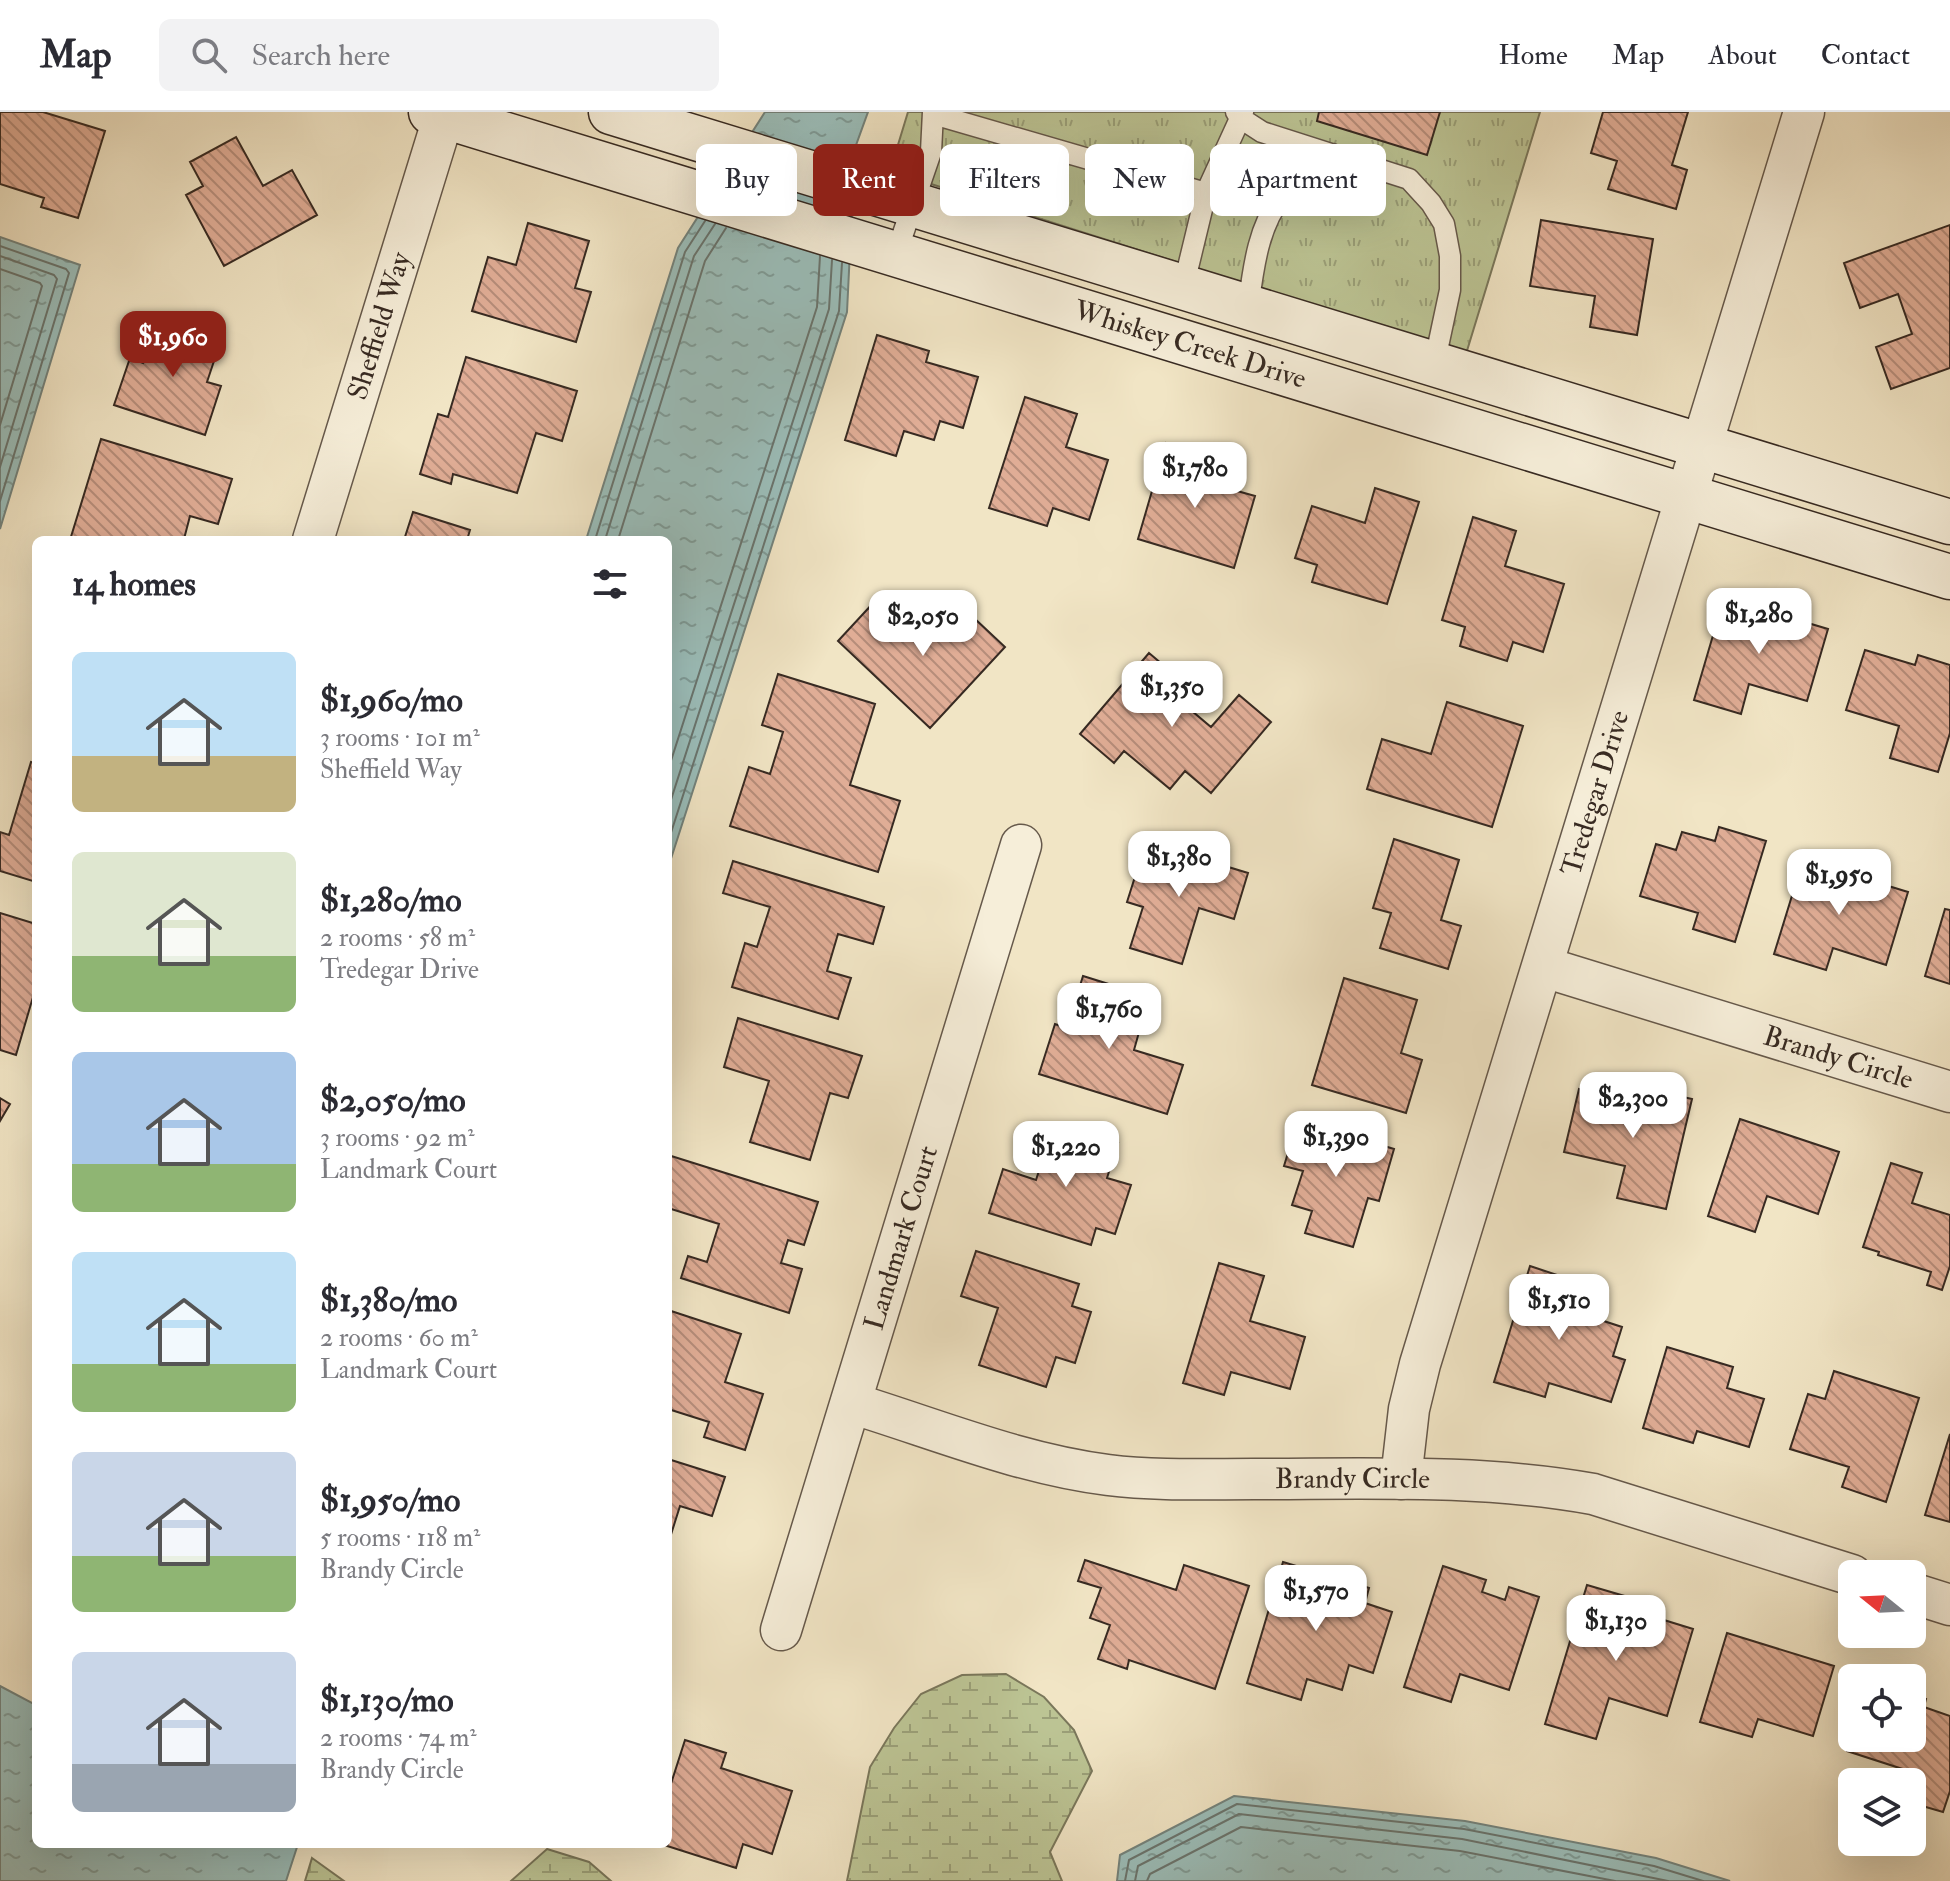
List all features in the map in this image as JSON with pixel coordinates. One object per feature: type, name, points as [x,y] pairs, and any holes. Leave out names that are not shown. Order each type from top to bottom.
[{"type":"street","name":"Whiskey Creek Drive","points":[[611,112],[813,174]]},
{"type":"street","name":"Tredegar Drive","points":[[1401,1479],[1409,1409],[1420,1364],[1804,112]]},
{"type":"street","name":"Whiskey Creek Drive","points":[[440,113],[1950,577]]},
{"type":"street","name":"Sheffield Way","points":[[314,536],[440,113]]},
{"type":"street","name":"Whiskey Creek Drive","points":[[924,208],[1950,522]]},
{"type":"street","name":"Landmark Court","points":[[781,1630],[1021,845]]},
{"type":"street","name":"Brandy Circle","points":[[1544,967],[1950,1092]]},
{"type":"street","name":"Brandy Circle","points":[[851,1403],[1017,1457],[1109,1475],[1156,1479],[1401,1479],[1550,1486],[1593,1494],[1838,1571]]},
{"type":"street","points":[[1926,1597],[1950,1605]]},
{"type":"lane","points":[[924,162],[931,152],[933,113],[1206,193]]},
{"type":"lane","points":[[1183,288],[1206,193],[1240,114],[1262,132],[1300,144]]},
{"type":"lane","points":[[1386,172],[1409,179],[1431,203],[1444,224],[1450,256],[1450,290],[1434,365]]},
{"type":"lane","points":[[882,250],[892,216]]},
{"type":"lane","points":[[1248,308],[1255,256],[1273,216]]},
{"type":"green space","points":[[908,112],[1540,112],[1466,354],[1032,216],[1069,216],[1069,144],[940,144],[940,187],[924,182],[924,144],[898,144]]},
{"type":"green space","points":[[1006,1674],[1044,1697],[1074,1730],[1092,1771],[1050,1852],[1062,1881],[847,1881],[870,1767],[894,1728],[921,1694],[962,1675]]},
{"type":"green space","points":[[547,1849],[589,1862],[611,1881],[511,1881]]},
{"type":"green space","points":[[312,1858],[344,1881],[305,1881]]},
{"type":"water","points":[[765,112],[868,112],[856,144],[813,144],[813,216],[852,216],[847,312],[672,856],[672,536],[587,536],[678,248],[698,216],[797,216],[797,144],[745,144]]},
{"type":"water","points":[[0,237],[80,265],[0,529]]},
{"type":"water","points":[[0,1686],[32,1703],[32,1848],[297,1848],[286,1881],[0,1881]]},
{"type":"water","points":[[1234,1796],[1465,1821],[1656,1858],[1730,1881],[1117,1881],[1120,1855]]},
{"type":"building","points":[[0,112],[43,112],[105,131],[78,218],[41,207],[44,198],[0,184]]},
{"type":"building","points":[[1319,112],[1440,112],[1427,155],[1317,121]]},
{"type":"building","points":[[1603,112],[1688,112],[1672,165],[1687,170],[1676,209],[1608,189],[1617,161],[1591,153]]},
{"type":"building","points":[[236,137],[263,186],[292,170],[317,215],[224,266],[186,195],[203,186],[190,162]]},
{"type":"building","points":[[1541,220],[1653,239],[1637,335],[1590,327],[1595,296],[1530,286]]},
{"type":"building","points":[[528,223],[589,241],[575,288],[591,292],[576,342],[472,311],[488,257],[516,265]]},
{"type":"building","points":[[1950,225],[1950,368],[1891,389],[1876,347],[1912,334],[1898,294],[1860,308],[1844,263]]},
{"type":"building","points":[[158,319],[221,340],[207,382],[221,386],[205,435],[114,405],[130,358],[143,363]]},
{"type":"building","points":[[877,335],[929,351],[926,362],[978,377],[963,428],[940,421],[934,440],[904,431],[896,456],[845,440]]},
{"type":"building","points":[[466,357],[577,391],[562,441],[536,433],[517,493],[453,474],[451,484],[420,474],[438,414],[448,417]]},
{"type":"building","points":[[1025,397],[1077,414],[1066,447],[1108,460],[1089,520],[1053,508],[1047,526],[989,508]]},
{"type":"building","points":[[101,439],[232,479],[218,524],[190,516],[185,536],[71,536]]},
{"type":"building","points":[[1166,443],[1213,456],[1205,482],[1255,496],[1234,568],[1138,539]]},
{"type":"building","points":[[1375,488],[1419,502],[1387,604],[1312,582],[1317,565],[1295,558],[1312,506],[1365,523]]},
{"type":"building","points":[[413,512],[470,530],[468,536],[405,536]]},
{"type":"building","points":[[1473,517],[1516,531],[1505,566],[1564,584],[1543,652],[1513,642],[1507,661],[1460,646],[1465,627],[1442,620]]},
{"type":"building","points":[[1724,598],[1828,629],[1807,701],[1749,684],[1741,714],[1694,700]]},
{"type":"building","points":[[876,600],[922,642],[958,603],[1005,647],[930,728],[838,641]]},
{"type":"building","points":[[1865,650],[1915,665],[1918,655],[1950,665],[1950,733],[1938,772],[1890,758],[1899,726],[1846,710]]},
{"type":"building","points":[[1149,653],[1189,687],[1179,700],[1211,727],[1239,695],[1271,722],[1211,793],[1185,771],[1170,789],[1124,751],[1114,763],[1080,734]]},
{"type":"building","points":[[778,674],[875,704],[850,785],[900,801],[878,872],[730,826],[749,767],[770,774],[783,732],[762,725]]},
{"type":"building","points":[[1447,702],[1523,726],[1492,827],[1367,789],[1382,739],[1431,754]]},
{"type":"building","points":[[32,762],[32,881],[0,871],[0,832],[9,835]]},
{"type":"building","points":[[1719,827],[1766,841],[1735,942],[1693,929],[1698,913],[1640,896],[1656,844],[1676,850],[1682,832],[1715,841]]},
{"type":"building","points":[[1394,839],[1459,860],[1441,920],[1461,926],[1448,969],[1380,948],[1391,913],[1373,908]]},
{"type":"building","points":[[1146,842],[1248,873],[1234,919],[1199,908],[1182,964],[1130,948],[1143,907],[1127,902]]},
{"type":"building","points":[[1803,860],[1908,892],[1886,965],[1833,948],[1826,970],[1774,954]]},
{"type":"building","points":[[733,861],[884,907],[873,944],[838,934],[827,971],[851,978],[838,1019],[732,987],[745,943],[757,947],[770,907],[723,893]]},
{"type":"building","points":[[1945,909],[1950,910],[1950,984],[1925,976]]},
{"type":"building","points":[[0,913],[32,923],[32,1000],[16,1055],[0,1050]]},
{"type":"building","points":[[1083,976],[1131,991],[1124,1012],[1143,1018],[1134,1050],[1183,1065],[1167,1114],[1039,1074],[1055,1024],[1067,1028]]},
{"type":"building","points":[[1344,978],[1417,1000],[1401,1053],[1422,1060],[1406,1113],[1312,1085]]},
{"type":"building","points":[[738,1018],[862,1056],[848,1098],[830,1093],[810,1160],[750,1142],[769,1081],[724,1067]]},
{"type":"building","points":[[1579,1089],[1644,1104],[1648,1089],[1692,1099],[1666,1209],[1617,1198],[1625,1166],[1564,1152]]},
{"type":"building","points":[[0,1098],[10,1104],[0,1121]]},
{"type":"building","points":[[1740,1119],[1839,1152],[1818,1214],[1767,1196],[1755,1232],[1708,1216]]},
{"type":"building","points":[[1298,1120],[1394,1149],[1379,1201],[1368,1198],[1353,1247],[1305,1233],[1312,1211],[1292,1205],[1303,1171],[1284,1166]]},
{"type":"building","points":[[1054,1124],[1118,1143],[1107,1178],[1131,1185],[1115,1234],[1096,1228],[1091,1245],[989,1213],[1003,1169],[1036,1180]]},
{"type":"building","points":[[672,1156],[818,1202],[804,1245],[788,1240],[781,1263],[802,1269],[789,1313],[681,1278],[688,1256],[707,1262],[719,1224],[672,1209]]},
{"type":"building","points":[[1891,1163],[1922,1173],[1912,1203],[1950,1215],[1950,1266],[1942,1290],[1927,1285],[1931,1272],[1863,1247]]},
{"type":"building","points":[[976,1251],[1079,1284],[1072,1306],[1091,1312],[1075,1363],[1056,1357],[1046,1387],[979,1365],[998,1308],[961,1296]]},
{"type":"building","points":[[1219,1263],[1264,1276],[1250,1321],[1305,1337],[1290,1389],[1231,1372],[1224,1395],[1183,1383]]},
{"type":"building","points":[[1530,1266],[1581,1283],[1573,1311],[1622,1327],[1613,1356],[1625,1360],[1611,1402],[1549,1383],[1545,1397],[1494,1382]]},
{"type":"building","points":[[672,1311],[741,1334],[725,1382],[763,1394],[745,1450],[704,1437],[709,1422],[672,1410]]},
{"type":"building","points":[[1667,1347],[1733,1367],[1727,1388],[1764,1399],[1749,1447],[1697,1431],[1693,1443],[1643,1428]]},
{"type":"building","points":[[1834,1371],[1919,1398],[1886,1502],[1842,1487],[1849,1467],[1790,1449],[1808,1394],[1825,1399]]},
{"type":"building","points":[[1950,1434],[1950,1522],[1925,1515]]},
{"type":"building","points":[[672,1460],[725,1477],[712,1516],[680,1506],[672,1531]]},
{"type":"building","points":[[1085,1560],[1176,1590],[1184,1565],[1249,1586],[1215,1689],[1129,1660],[1127,1669],[1098,1659],[1110,1625],[1090,1618],[1101,1588],[1078,1581]]},
{"type":"building","points":[[1283,1562],[1369,1588],[1365,1603],[1392,1612],[1373,1673],[1349,1665],[1342,1690],[1307,1679],[1301,1700],[1247,1683]]},
{"type":"building","points":[[1443,1566],[1486,1580],[1482,1592],[1505,1600],[1509,1587],[1539,1597],[1509,1690],[1460,1674],[1451,1702],[1404,1687]]},
{"type":"building","points":[[1587,1585],[1628,1597],[1625,1608],[1693,1629],[1667,1716],[1609,1698],[1596,1739],[1545,1724]]},
{"type":"building","points":[[1727,1633],[1834,1666],[1813,1736],[1758,1719],[1752,1737],[1700,1722]]},
{"type":"building","points":[[1926,1708],[1950,1716],[1950,1791],[1943,1812],[1926,1807],[1926,1768],[1899,1768],[1850,1752],[1926,1752]]},
{"type":"building","points":[[685,1740],[726,1753],[721,1768],[792,1791],[772,1854],[743,1844],[736,1868],[672,1848],[672,1781]]}]
